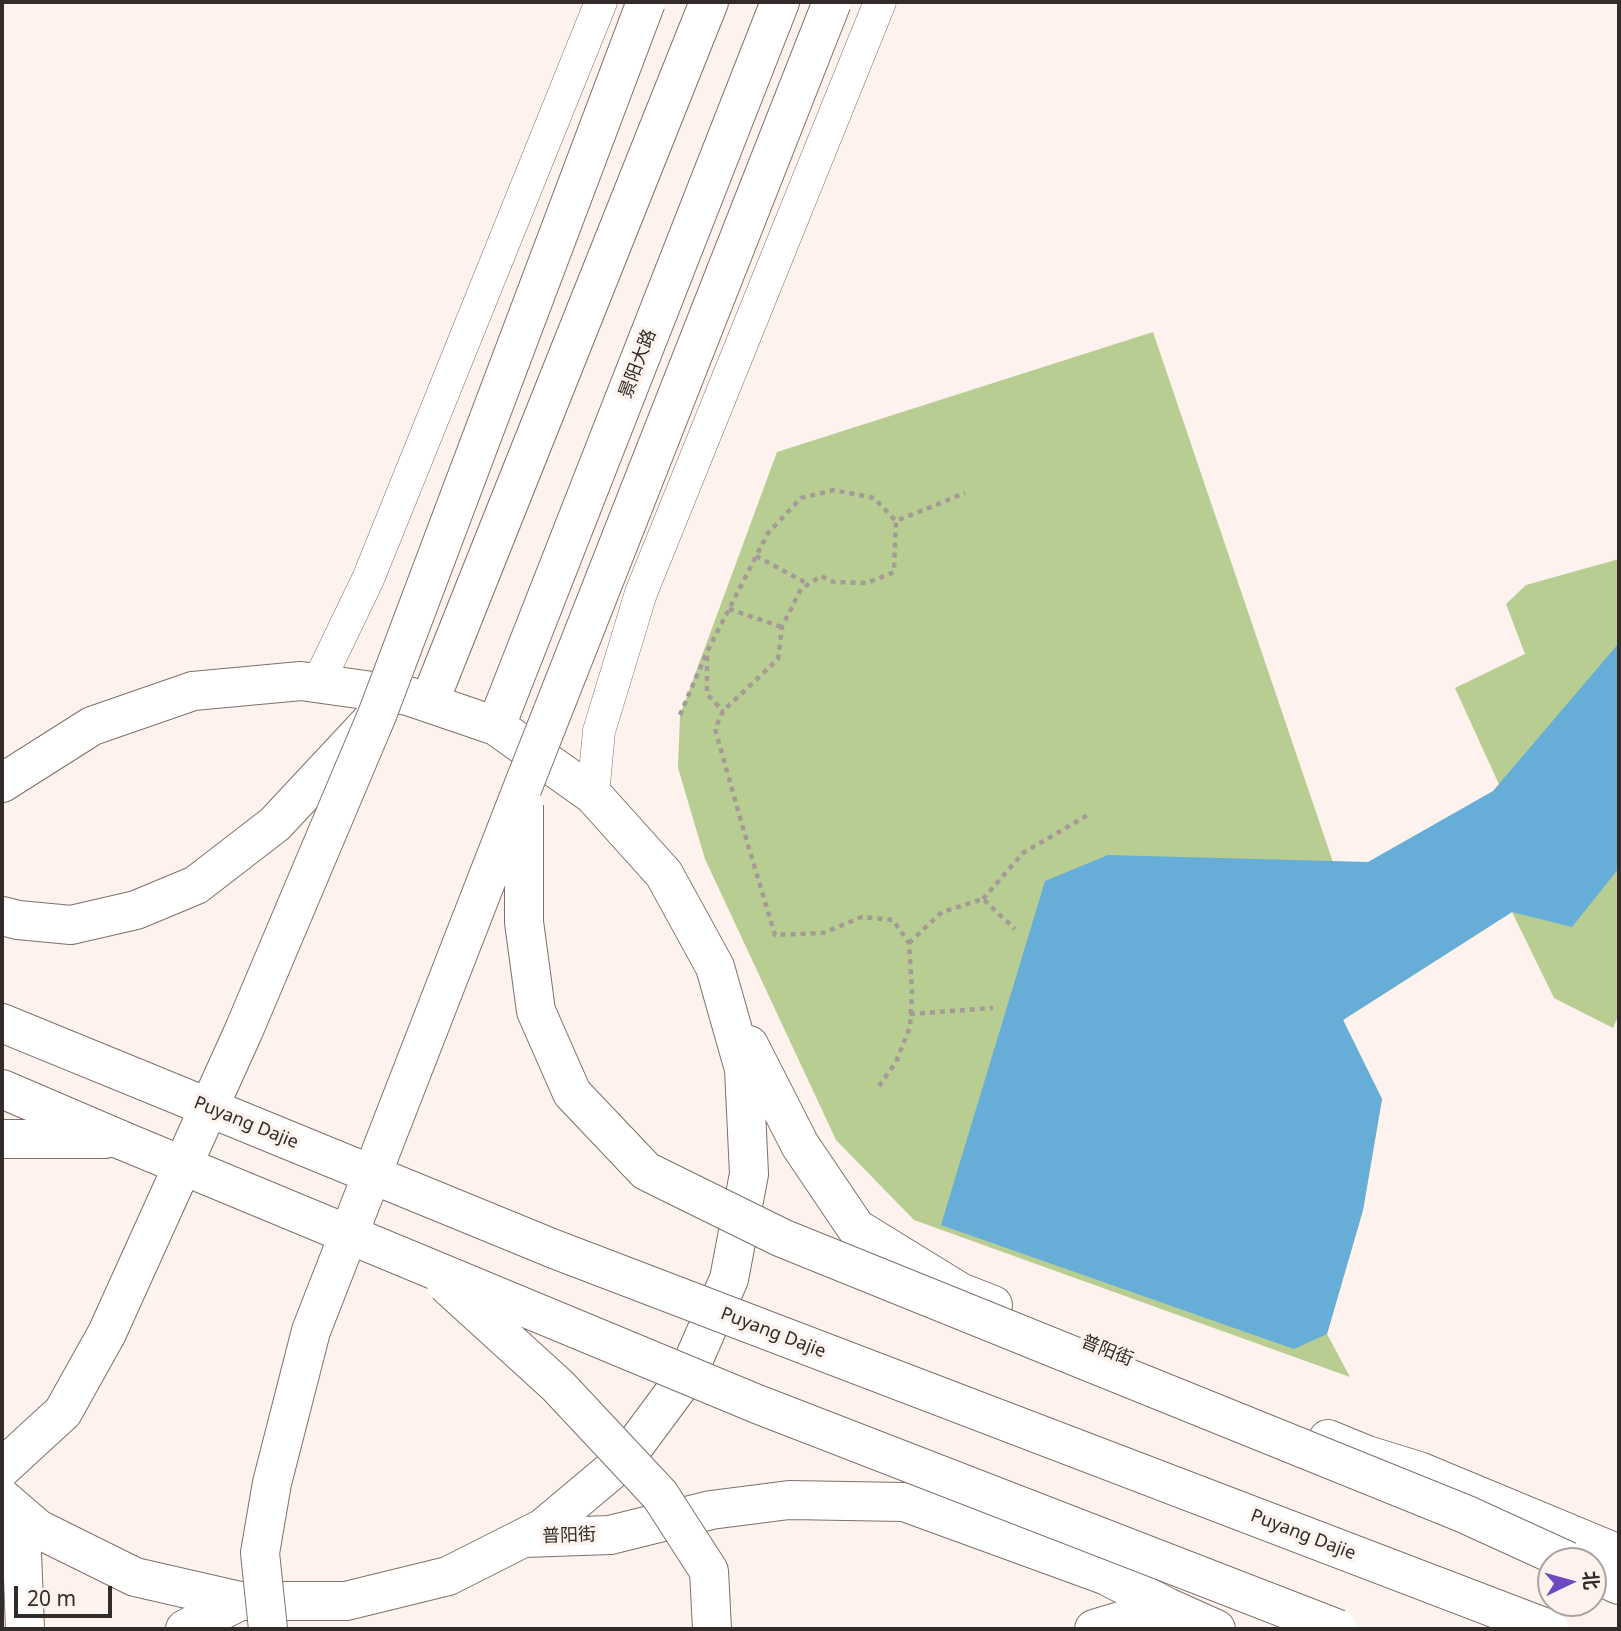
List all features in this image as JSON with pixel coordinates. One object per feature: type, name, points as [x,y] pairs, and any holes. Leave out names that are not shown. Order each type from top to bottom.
[{"type":"main road","points":[[2,1468],[63,1412],[107,1334],[244,1030],[377,715],[646,2]]},
{"type":"main road","points":[[429,703],[709,2]]},
{"type":"main road","name":"景阳大路","points":[[496,726],[780,2]]},
{"type":"main road","points":[[268,1629],[260,1553],[272,1483],[311,1331],[832,2]]},
{"type":"main road","points":[[9,1504],[38,1529],[135,1577],[240,1601],[346,1601],[448,1576],[543,1528],[624,1460],[687,1375],[729,1279],[749,1174],[744,1069],[723,993],[715,967],[664,874],[593,795],[496,726],[408,696],[301,681],[193,691],[92,726],[11,773]]},
{"type":"main road","points":[[2,916],[71,925],[136,910],[196,885],[275,824],[377,715]]},
{"type":"main road","points":[[524,784],[524,922],[536,1011],[572,1093],[646,1171],[782,1238],[1465,1514],[1537,1547]]},
{"type":"main road","name":"普阳街","points":[[723,993],[800,1145],[856,1228],[960,1292],[1367,1455],[1419,1471],[1619,1554]]},
{"type":"main road","name":"Puyang Dajie","points":[[2,1023],[567,1254],[1549,1629]]},
{"type":"main road","points":[[2,1088],[757,1404],[1338,1629]]},
{"type":"main road","points":[[2,1139],[121,1139]]},
{"type":"main road","points":[[426,1266],[558,1386],[660,1495],[709,1571],[712,1629]]},
{"type":"main road","name":"普阳街","points":[[524,1538],[610,1535],[710,1510],[789,1500],[904,1502],[1107,1576],[1216,1629]]},
{"type":"main road","points":[[9,1504],[22,1552],[25,1629]]},
{"type":"main road","points":[[185,1629],[240,1601]]},
{"type":"main road","points":[[1094,1629],[1167,1607]]},
{"type":"street","points":[[318,683],[368,579],[601,2]]},
{"type":"street","points":[[593,795],[599,731],[641,593],[880,2]]},
{"type":"path","points":[[680,715],[707,652],[768,533],[801,498],[834,490],[874,498],[896,522],[894,572],[867,583],[834,582],[821,576],[801,589],[782,627],[778,659],[723,711],[715,729],[775,935],[823,933],[862,917],[893,920],[909,943],[912,992],[910,1027],[896,1062],[878,1086]]},
{"type":"path","points":[[896,522],[965,493]]},
{"type":"path","points":[[756,556],[808,584]]},
{"type":"path","points":[[729,609],[782,627]]},
{"type":"path","points":[[707,652],[708,694],[723,711]]},
{"type":"path","points":[[909,943],[942,912],[983,899],[1023,853],[1088,815]]},
{"type":"path","points":[[983,899],[1015,929]]},
{"type":"path","points":[[910,1014],[993,1008]]},
{"type":"green space","points":[[1153,332],[1338,877],[1432,843],[1502,791],[1455,688],[1525,654],[1506,604],[1526,585],[1619,559],[1619,1014],[1613,1028],[1554,998],[1512,912],[1343,1020],[1382,1099],[1363,1210],[1327,1334],[1350,1377],[914,1220],[836,1140],[705,859],[678,768],[680,715],[777,452]]},
{"type":"water","points":[[1619,643],[1619,868],[1572,927],[1512,912],[1343,1020],[1382,1099],[1363,1210],[1327,1334],[1294,1349],[941,1225],[1045,881],[1108,855],[1368,862],[1493,791]]}]
